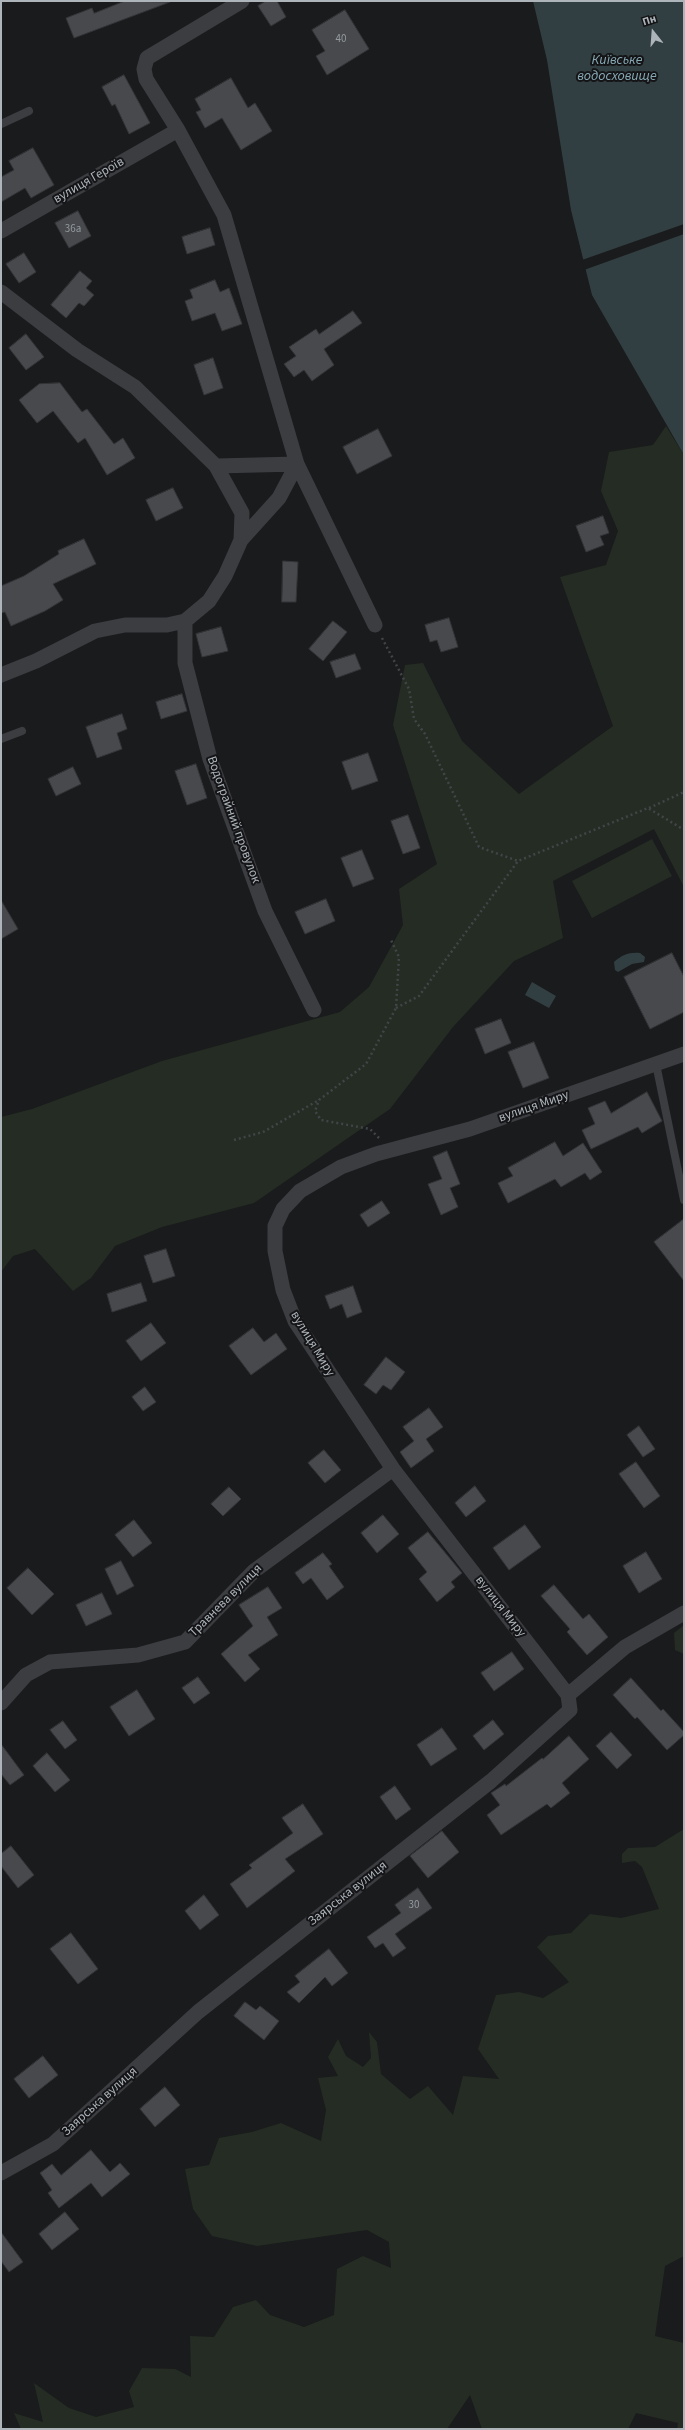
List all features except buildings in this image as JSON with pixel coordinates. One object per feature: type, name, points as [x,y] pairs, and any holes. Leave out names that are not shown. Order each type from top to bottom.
[{"type":"street","points":[[242,1],[147,58],[144,69],[146,79],[178,130],[224,215],[298,464],[376,625]]},
{"type":"street","name":"вулиця Героїв","points":[[1,231],[178,130]]},
{"type":"street","points":[[1,292],[77,350],[136,387],[216,466],[242,513],[241,540]]},
{"type":"street","points":[[216,466],[298,464]]},
{"type":"street","points":[[1,675],[36,662],[95,631],[125,624],[167,625],[184,621],[210,601],[225,576],[241,540],[279,498],[298,464]]},
{"type":"street","name":"Водограйний провулок","points":[[184,621],[185,663],[210,759],[265,911],[314,1010]]},
{"type":"street","name":"вулиця Миру","points":[[568,1695],[393,1469],[295,1321],[283,1290],[275,1251],[275,1226],[283,1209],[300,1191],[341,1167],[376,1154],[470,1129],[684,1054]]},
{"type":"street","name":"Травнева вулиця","points":[[1,1703],[26,1675],[50,1662],[138,1655],[185,1642],[254,1571],[393,1469]]},
{"type":"street","points":[[568,1695],[625,1647],[684,1613]]},
{"type":"street","name":"Заярська вулиця","points":[[1,2173],[53,2144],[198,2012],[490,1781],[570,1710],[568,1695]]},
{"type":"lane","points":[[1,124],[29,111]]},
{"type":"lane","points":[[1,739],[22,731]]},
{"type":"lane","points":[[656,1064],[684,1200]]},
{"type":"path","points":[[376,625],[409,689],[414,719],[425,734],[479,847],[518,861]]},
{"type":"path","points":[[396,1008],[419,996],[518,861],[684,792]]},
{"type":"path","points":[[648,808],[682,828],[684,827]]},
{"type":"path","points":[[234,1140],[263,1132],[319,1100],[366,1064],[396,1008],[399,956],[391,940]]},
{"type":"path","points":[[319,1100],[315,1111],[321,1120],[370,1129],[379,1137],[376,1154]]},
{"type":"shaded area","points":[[666,426],[684,455],[684,887],[654,829],[553,881],[563,938],[514,961],[453,1027],[390,1109],[254,1203],[162,1227],[115,1246],[91,1278],[73,1291],[35,1249],[13,1256],[1,1272],[1,1117],[32,1109],[162,1061],[340,1012],[369,987],[403,925],[399,889],[437,864],[393,725],[405,665],[423,663],[462,741],[519,794],[613,726],[560,577],[606,565],[618,531],[601,491],[609,452],[653,445]]},
{"type":"shaded area","points":[[652,839],[672,876],[592,918],[572,881]]},
{"type":"shaded area","points":[[684,1625],[684,1654],[675,1650],[674,1633]]},
{"type":"shaded area","points":[[684,1829],[684,2256],[665,2266],[655,2336],[684,2343],[684,2429],[677,2429],[678,2423],[636,2413],[628,2429],[482,2429],[470,2395],[447,2429],[21,2429],[14,2413],[43,2422],[34,2383],[69,2408],[96,2417],[134,2407],[129,2391],[142,2368],[175,2369],[191,2377],[190,2336],[214,2337],[233,2307],[256,2300],[270,2315],[304,2327],[334,2315],[337,2269],[363,2256],[391,2268],[389,2242],[367,2230],[257,2246],[212,2236],[193,2209],[185,2169],[209,2165],[219,2138],[252,2132],[281,2123],[321,2141],[326,2110],[318,2078],[338,2076],[328,2057],[338,2039],[346,2056],[363,2067],[371,2058],[369,2032],[377,2042],[381,2074],[410,2099],[428,2086],[453,2115],[463,2076],[499,2079],[478,2049],[496,1995],[519,1992],[543,1998],[569,1982],[537,1947],[548,1936],[571,1933],[590,1914],[621,1918],[659,1909],[642,1867],[635,1861],[622,1863],[622,1854],[628,1848],[655,1847]]},
{"type":"water","name":"Київське водосховище","points":[[533,1],[684,1],[684,455],[592,295],[571,210],[547,60]]},
{"type":"water","points":[[640,953],[645,957],[644,962],[632,964],[618,972],[615,970],[614,962],[626,954]]},
{"type":"water","points":[[532,982],[556,996],[549,1008],[525,995]]},
{"type":"pier","points":[[684,224],[684,234],[584,270],[582,260]]}]
